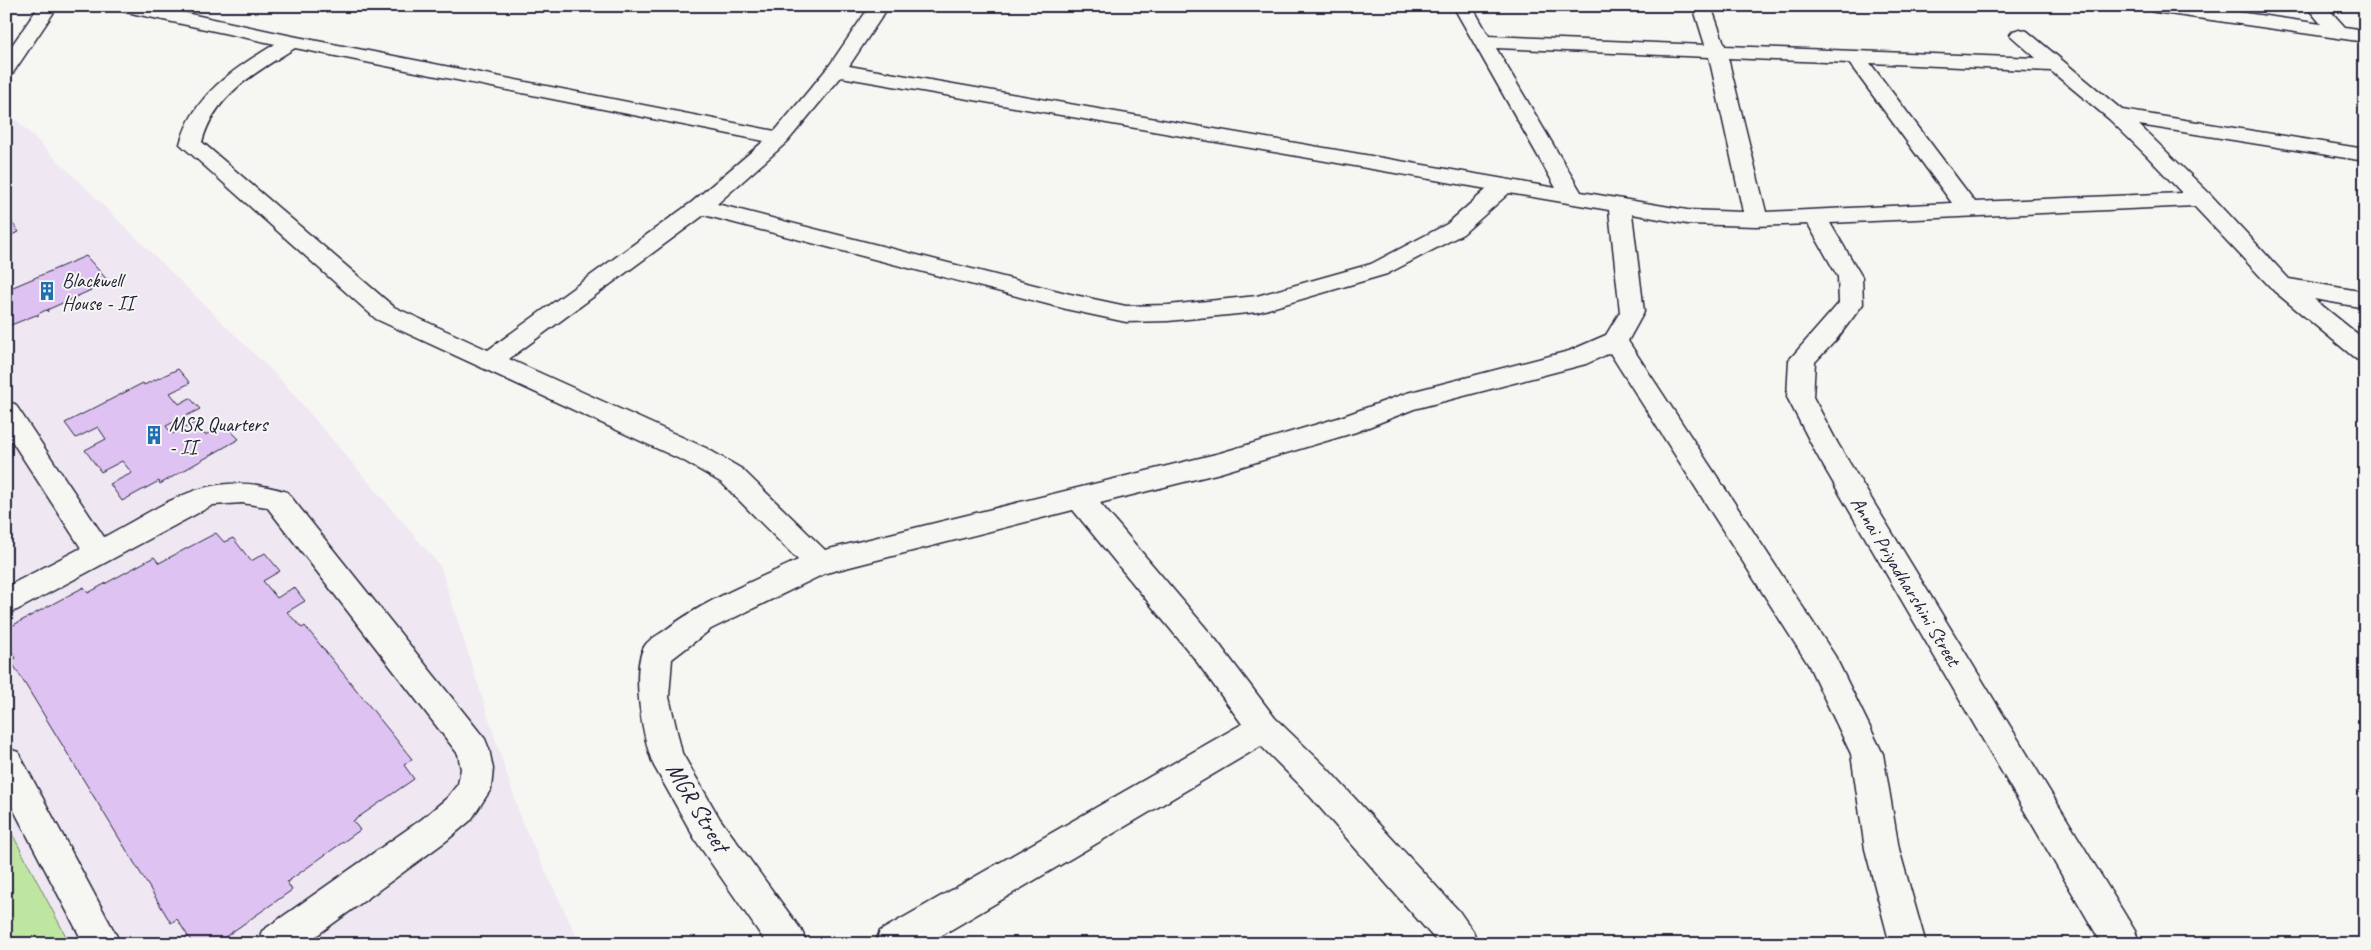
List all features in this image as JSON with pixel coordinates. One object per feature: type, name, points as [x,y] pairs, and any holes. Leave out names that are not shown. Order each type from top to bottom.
[{"type":"street","points":[[6,69],[50,6]]},
{"type":"street","points":[[126,6],[292,42],[780,138]]},
{"type":"street","points":[[490,361],[700,207],[780,138],[836,70],[880,6]]},
{"type":"street","points":[[1462,6],[1573,198]]},
{"type":"street","points":[[1702,6],[1717,52],[1756,219]]},
{"type":"street","points":[[2155,6],[2365,36]]},
{"type":"street","points":[[2315,6],[2339,32]]},
{"type":"street","points":[[2020,35],[2116,115],[2202,200],[2282,286],[2365,353]]},
{"type":"street","points":[[292,42],[239,75],[207,106],[194,127],[191,144],[385,313],[696,455],[732,476],[819,563],[1220,463],[1347,424],[1406,402],[1577,358],[1615,341],[1632,312],[1620,206]]},
{"type":"street","points":[[1483,42],[2056,65]]},
{"type":"street","points":[[1855,57],[1968,209]]},
{"type":"street","points":[[836,70],[1686,217],[1756,219],[1814,215],[2202,200]]},
{"type":"street","points":[[2116,115],[2365,155]]},
{"type":"street","points":[[700,207],[1070,302],[1126,314],[1258,304],[1379,269],[1455,229],[1504,186]]},
{"type":"street","name":"Annai Priyadharshini Street","points":[[1814,215],[1850,277],[1851,304],[1827,334],[1802,360],[1800,397],[1832,456],[2122,944]]},
{"type":"street","points":[[2282,286],[2365,300]]},
{"type":"street","points":[[1615,341],[1820,656],[1867,754],[1882,849],[1908,944]]},
{"type":"street","points":[[6,411],[98,551]]},
{"type":"street","points":[[6,601],[98,551],[207,496],[229,491],[249,491],[277,498],[473,749],[477,769],[474,789],[460,809],[434,830],[275,944]]},
{"type":"street","points":[[1080,498],[1205,649],[1264,728],[1313,776],[1393,864],[1446,923],[1460,944]]},
{"type":"street","name":"MGR Street","points":[[789,944],[708,830],[666,756],[653,697],[657,653],[700,620],[819,563]]},
{"type":"street","points":[[893,944],[1264,728]]},
{"type":"street","points":[[6,762],[103,944]]},
{"type":"shaded area","points":[[6,110],[283,382],[440,566],[522,822],[580,944],[6,944]]},
{"type":"green space","points":[[6,822],[70,944],[6,944]]},
{"type":"building","points":[[6,215],[19,232],[6,237]]},
{"type":"building","name":"Blackwell House - II","points":[[86,256],[109,282],[103,285],[105,287],[102,285],[47,310],[48,312],[46,310],[38,314],[38,316],[36,315],[6,327],[6,290]]},
{"type":"building","name":"MSR Quarters - II","points":[[178,369],[190,383],[170,393],[179,404],[190,398],[200,409],[166,426],[172,434],[194,423],[205,435],[225,425],[239,439],[160,484],[159,481],[122,501],[110,484],[132,473],[122,461],[101,472],[85,450],[106,439],[98,427],[76,438],[65,423],[143,383],[144,385]]},
{"type":"building","points":[[216,533],[224,542],[233,538],[251,561],[265,553],[280,571],[263,581],[277,598],[294,587],[305,601],[287,612],[302,628],[305,626],[412,759],[404,765],[414,779],[353,821],[360,830],[287,882],[292,890],[215,944],[193,944],[177,919],[171,923],[11,661],[16,658],[6,643],[6,629],[84,587],[88,593],[154,557],[159,563]]},
{"type":"place","name":"Blackwell House - II","points":[[47,291]]},
{"type":"place","name":"MSR Quarters - II","points":[[154,435]]}]
